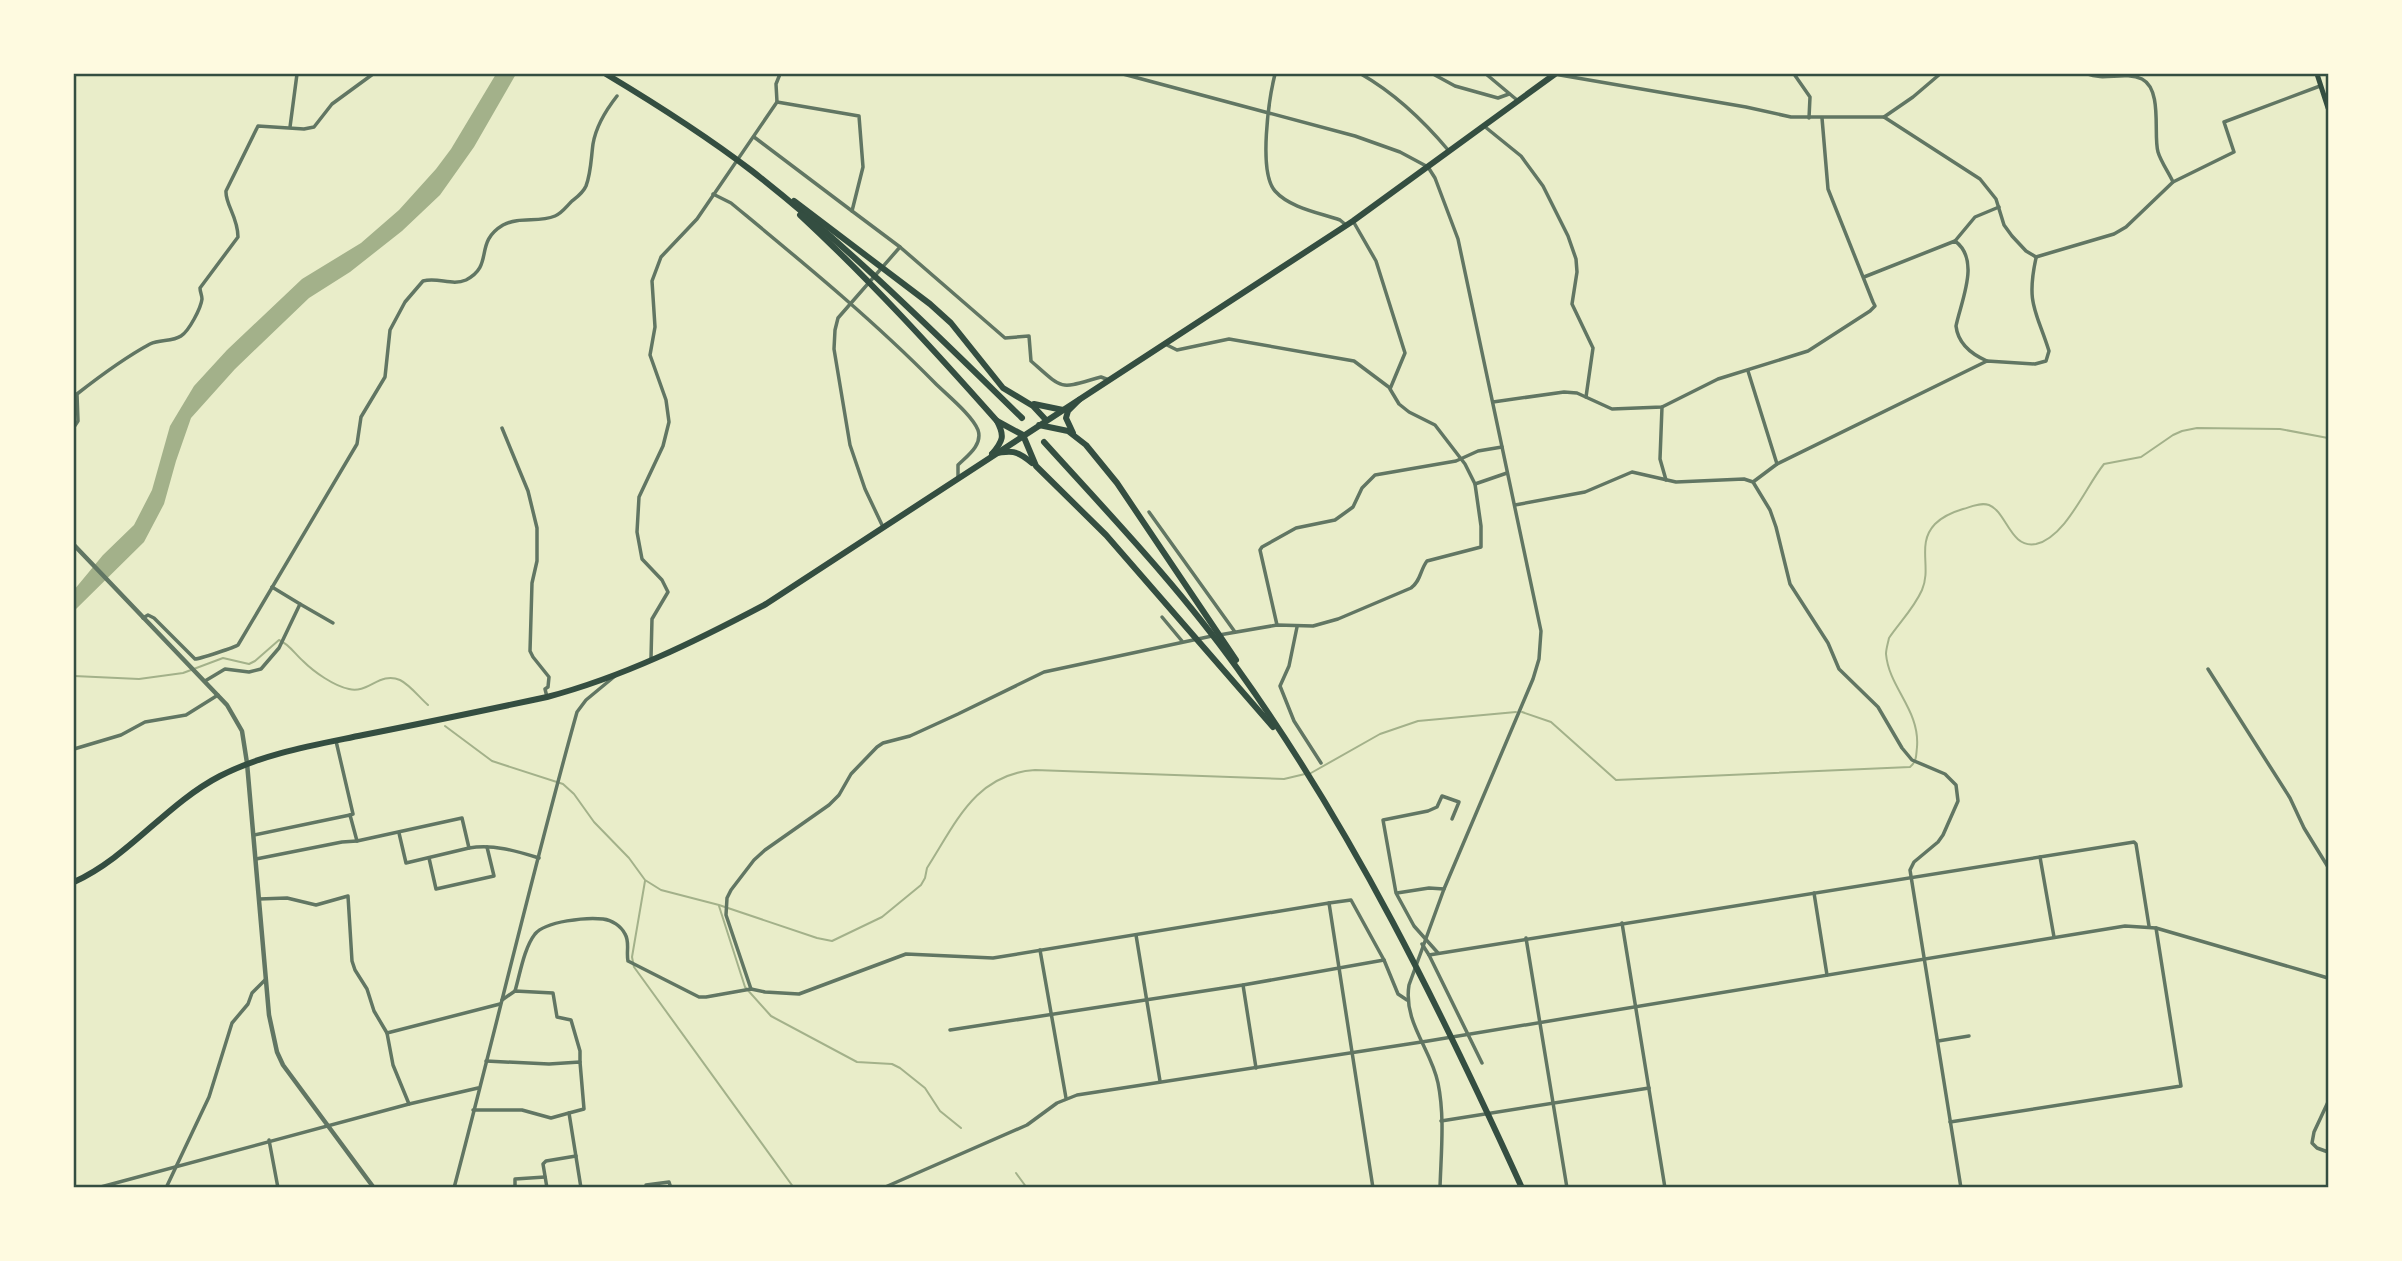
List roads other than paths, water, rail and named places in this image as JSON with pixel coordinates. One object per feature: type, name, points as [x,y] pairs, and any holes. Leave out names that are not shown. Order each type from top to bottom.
[{"type":"highway","points":[[606,74],[705,136],[752,172],[862,264],[1021,418]]},
{"type":"highway","points":[[74,882],[110,861],[187,798],[216,778],[247,763],[336,741],[547,697],[651,659],[766,604],[1349,223],[1555,74]]},
{"type":"highway","points":[[752,172],[820,219],[930,304],[951,323],[1003,388],[1033,406],[1042,422],[1073,433]]},
{"type":"highway","points":[[752,172],[858,270],[924,338],[997,421],[1003,435],[1002,442],[992,454]]},
{"type":"highway","points":[[1022,400],[1063,410]]},
{"type":"highway","points":[[1079,400],[1068,411],[1066,418],[1073,433],[1117,483],[1259,694],[1315,787],[1407,949],[1522,1188]]},
{"type":"highway","points":[[997,421],[1023,435],[1036,466]]},
{"type":"highway","points":[[1044,442],[1192,610],[1272,718]]},
{"type":"highway","points":[[992,454],[1010,450],[1019,452],[1107,535],[1257,706],[1294,753]]},
{"type":"main road","points":[[2317,74],[2329,108]]},
{"type":"street","points":[[290,127],[297,74]]},
{"type":"street","points":[[74,427],[78,421],[77,394],[107,370],[147,345],[163,339],[176,339],[189,328],[202,298],[200,288],[238,237],[236,218],[225,197],[226,191],[258,126],[304,129],[314,127],[332,104],[373,74]]},
{"type":"street","points":[[651,659],[652,619],[668,592],[662,580],[642,559],[638,548],[637,505],[663,446],[669,422],[666,400],[650,355],[655,327],[652,281],[661,257],[697,219],[777,102],[776,84],[780,74]]},
{"type":"street","points":[[1123,74],[1355,136],[1400,152],[1428,167],[1435,178],[1458,239],[1541,631],[1537,669],[1422,944],[1406,1000],[1410,1017],[1426,1041],[1438,1083],[1441,1121],[1440,1188]]},
{"type":"street","points":[[1275,74],[1269,100],[1268,173],[1271,184],[1277,193],[1294,204],[1349,223],[1376,261],[1405,353],[1390,389]]},
{"type":"street","points":[[1361,74],[1384,87],[1424,122],[1449,151]]},
{"type":"street","points":[[1433,74],[1455,86],[1498,99],[1509,94]]},
{"type":"street","points":[[1486,74],[1517,100]]},
{"type":"street","points":[[1555,74],[1791,117],[1884,117],[1969,170],[1989,190],[1999,207],[2004,225],[2012,236],[2036,257],[2114,234],[2126,227],[2173,182],[2234,152],[2224,122],[2320,86]]},
{"type":"street","points":[[1794,74],[1810,97],[1810,118]]},
{"type":"street","points":[[1884,117],[1940,74]]},
{"type":"street","points":[[2087,74],[2096,78],[2135,77],[2146,82],[2155,101],[2158,151],[2173,182]]},
{"type":"street","points":[[143,618],[148,615],[154,618],[192,657],[200,660],[238,645],[357,444],[363,411],[385,377],[390,330],[405,302],[424,281],[459,283],[478,271],[485,244],[501,226],[518,219],[547,219],[558,215],[580,195],[586,187],[598,130],[605,112],[617,96]]},
{"type":"street","points":[[777,102],[859,116],[863,167],[852,211]]},
{"type":"street","points":[[1493,402],[1553,392],[1577,393],[1612,409],[1662,407],[1718,379],[1808,351],[1870,311],[1875,306],[1828,189],[1822,118]]},
{"type":"street","points":[[1483,125],[1521,156],[1543,186],[1568,236],[1577,272],[1572,304],[1593,348],[1586,397]]},
{"type":"street","points":[[753,139],[900,247],[1005,338],[1029,336],[1031,361],[1061,386],[1068,387],[1101,377],[1109,380]]},
{"type":"street","points":[[713,194],[732,203],[854,303],[974,425],[979,440],[975,449],[958,465],[958,477]]},
{"type":"street","points":[[1864,277],[1955,241],[1975,217],[1999,207]]},
{"type":"street","points":[[1955,241],[1963,248],[1968,270],[1956,326],[1957,333],[1960,342],[1967,349],[1987,361],[2041,364],[2049,356],[2032,304],[2030,283],[2036,257]]},
{"type":"street","points":[[884,528],[865,489],[850,445],[836,365],[835,330],[838,318],[854,303],[900,247]]},
{"type":"street","points":[[751,989],[726,915],[727,898],[754,860],[774,842],[829,805],[839,795],[850,774],[883,743],[910,736],[1044,672],[1182,641],[1277,625],[1313,626],[1338,618],[1405,591],[1419,580],[1427,561],[1481,547],[1475,484],[1461,458],[1435,425],[1409,412],[1399,404],[1390,389],[1354,361],[1229,339],[1177,350],[1165,344]]},
{"type":"street","points":[[1753,482],[1777,464],[1987,361]]},
{"type":"street","points":[[1748,371],[1777,464]]},
{"type":"street","points":[[1662,407],[1660,459],[1666,480]]},
{"type":"street","points":[[502,428],[535,515],[538,546],[532,583],[530,651],[549,677],[548,687],[545,689],[547,697]]},
{"type":"street","points":[[1277,625],[1260,550],[1262,547],[1296,528],[1335,520],[1353,507],[1363,488],[1375,475],[1418,469],[1478,451],[1502,447]]},
{"type":"street","points":[[1515,505],[1585,492],[1632,472],[1675,482],[1744,479],[1753,482],[1770,510],[1787,573],[1796,593],[1828,643],[1839,669],[1878,707],[1912,760],[1953,780],[1959,797],[1943,835],[1911,866],[1910,877],[1961,1188]]},
{"type":"street","points":[[1475,484],[1507,473]]},
{"type":"street","points":[[1149,512],[1235,632]]},
{"type":"street","points":[[74,545],[218,695],[238,722],[247,763],[269,1015],[277,1052],[294,1081],[374,1188]]},
{"type":"street","points":[[272,587],[333,623]]},
{"type":"street","points":[[203,681],[225,669],[255,672],[261,669],[279,648],[300,604]]},
{"type":"street","points":[[1162,617],[1182,641]]},
{"type":"street","points":[[1297,627],[1289,666],[1280,686],[1294,721],[1321,763]]},
{"type":"street","points":[[2208,669],[2290,798],[2304,828],[2329,867]]},
{"type":"street","points":[[454,1188],[577,712],[586,699],[607,685],[618,673]]},
{"type":"street","points":[[74,749],[109,740],[145,722],[186,715],[218,695]]},
{"type":"street","points":[[254,835],[353,814],[336,741]]},
{"type":"street","points":[[1438,953],[1415,926],[1396,893],[1383,820],[1429,811],[1437,807],[1442,796],[1459,802],[1452,819]]},
{"type":"street","points":[[350,815],[357,841]]},
{"type":"street","points":[[256,859],[462,818],[469,848]]},
{"type":"street","points":[[399,832],[406,863],[469,848],[486,847],[510,849],[539,859]]},
{"type":"street","points":[[1429,955],[2136,843],[2149,926]]},
{"type":"street","points":[[429,858],[436,889],[494,876],[486,847]]},
{"type":"street","points":[[2040,857],[2054,938]]},
{"type":"street","points":[[1396,893],[1429,888],[1444,889]]},
{"type":"street","points":[[1814,892],[1827,975]]},
{"type":"street","points":[[259,899],[287,898],[316,905],[348,896],[352,961],[367,989],[374,1011],[387,1032],[393,1065],[408,1104]]},
{"type":"street","points":[[387,1032],[500,1002],[515,991],[536,932],[546,926],[576,920],[604,919],[615,923],[628,941],[628,961],[699,997],[751,989],[799,994],[906,954],[982,958],[1350,900],[1384,960],[1398,994],[1406,1000]]},
{"type":"street","points":[[1329,903],[1373,1188]]},
{"type":"street","points":[[1622,923],[1665,1188]]},
{"type":"street","points":[[883,1188],[1027,1125],[1066,1098],[2126,926],[2149,926],[2329,978]]},
{"type":"street","points":[[1950,1122],[2180,1086],[2156,928]]},
{"type":"street","points":[[1136,935],[1160,1082]]},
{"type":"street","points":[[1526,938],[1567,1188]]},
{"type":"street","points":[[1422,944],[1482,1063]]},
{"type":"street","points":[[1040,950],[1066,1098]]},
{"type":"street","points":[[950,1030],[1384,960]]},
{"type":"street","points":[[166,1188],[209,1097],[232,1023],[248,1004],[252,993],[267,979]]},
{"type":"street","points":[[1242,985],[1256,1068]]},
{"type":"street","points":[[472,1110],[522,1110],[551,1118],[584,1109],[580,1051],[571,1020],[557,1017],[553,993],[515,991]]},
{"type":"street","points":[[1938,1041],[1969,1036]]},
{"type":"street","points":[[486,1061],[549,1064],[580,1062]]},
{"type":"street","points":[[97,1188],[269,1140],[479,1087]]},
{"type":"street","points":[[1441,1121],[1649,1088]]},
{"type":"street","points":[[2329,1102],[2314,1132],[2312,1143],[2316,1148],[2329,1152]]},
{"type":"street","points":[[569,1113],[581,1188]]},
{"type":"street","points":[[269,1140],[278,1188]]},
{"type":"street","points":[[547,1188],[543,1164],[546,1161],[576,1156]]},
{"type":"street","points":[[515,1188],[515,1179],[545,1177]]},
{"type":"street","points":[[646,1188],[646,1185],[670,1182],[671,1188]]},
{"type":"waterway","points":[[1522,712],[1551,722],[1616,780],[1910,767],[1916,758],[1917,734],[1888,666],[1886,652],[1889,638],[1922,590],[1926,573],[1926,540],[1938,521],[1963,509],[1986,504],[1995,509],[2020,541],[2036,544],[2057,532],[2104,464],[2141,457],[2182,431],[2197,428],[2280,429],[2328,438]]},
{"type":"waterway","points":[[74,676],[139,679],[183,673],[223,658],[249,664],[279,640],[313,670],[337,685],[356,690],[386,678],[393,678],[407,685],[428,705]]},
{"type":"waterway","points":[[1311,773],[1380,734],[1418,721],[1516,712]]},
{"type":"waterway","points":[[445,726],[492,761],[563,784],[574,794],[594,822],[629,858],[645,880],[661,890],[719,905],[832,941],[882,917],[921,885],[927,868],[969,804],[982,791],[1014,774],[1035,770],[1284,779],[1305,774]]},
{"type":"waterway","points":[[645,881],[632,957],[634,967],[794,1188]]},
{"type":"waterway","points":[[719,906],[745,987],[771,1016],[857,1062],[892,1064],[900,1068],[925,1088],[940,1111],[961,1128]]},
{"type":"waterway","points":[[1016,1173],[1027,1188]]}]
